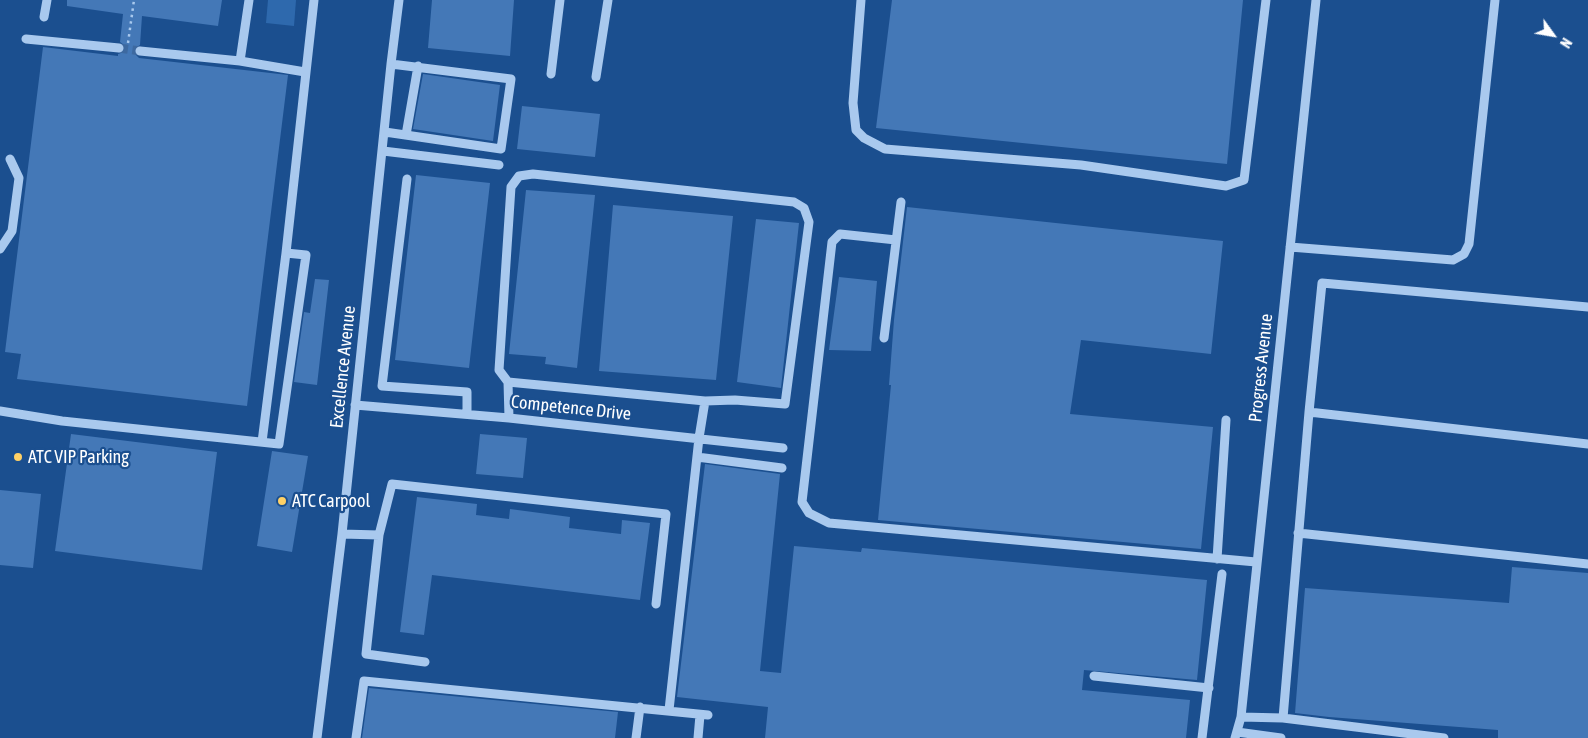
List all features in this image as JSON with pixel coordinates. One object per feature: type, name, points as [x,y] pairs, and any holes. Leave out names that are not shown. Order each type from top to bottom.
[{"type":"street","points":[[44,17],[47,0]]},
{"type":"street","points":[[240,61],[249,0]]},
{"type":"street","points":[[262,442],[286,253],[314,0]]},
{"type":"street","name":"Excellence Avenue","points":[[316,738],[342,534],[399,0]]},
{"type":"street","points":[[551,74],[560,0]]},
{"type":"street","points":[[596,77],[608,0]]},
{"type":"street","points":[[861,0],[853,103],[856,130],[864,138],[884,150],[1082,165],[1226,186],[1244,180],[1266,0]]},
{"type":"street","name":"Progress Avenue","points":[[1236,735],[1241,717],[1316,0]]},
{"type":"street","points":[[1290,247],[1454,260],[1464,254],[1469,244],[1495,0]]},
{"type":"street","points":[[26,38],[123,48]]},
{"type":"street","points":[[140,51],[240,61],[306,72]]},
{"type":"street","points":[[385,132],[501,149],[511,78],[391,64]]},
{"type":"street","points":[[406,135],[418,66]]},
{"type":"street","points":[[383,151],[499,165]]},
{"type":"street","points":[[0,249],[12,231],[19,178],[10,159]]},
{"type":"street","points":[[508,382],[706,401],[735,400],[785,404],[809,222],[804,208],[794,202],[533,174],[519,176],[511,187],[500,340],[499,370],[508,382],[509,418]]},
{"type":"street","points":[[407,180],[382,386],[467,392],[467,414]]},
{"type":"street","points":[[884,338],[901,202]]},
{"type":"street","points":[[896,240],[840,234],[832,242],[802,502],[809,513],[829,522],[1256,562]]},
{"type":"street","points":[[0,411],[62,421],[279,444],[306,255],[286,253]]},
{"type":"street","points":[[1283,718],[1298,532],[1322,283],[1588,308]]},
{"type":"street","points":[[669,710],[699,438],[706,401]]},
{"type":"street","name":"Competence Drive","points":[[355,405],[509,418],[783,448]]},
{"type":"street","points":[[1309,412],[1588,444]]},
{"type":"street","points":[[1217,558],[1226,420]]},
{"type":"street","points":[[697,457],[782,468]]},
{"type":"street","points":[[425,662],[366,654],[380,536],[392,484],[666,514],[656,604]]},
{"type":"street","points":[[1298,532],[1588,564]]},
{"type":"street","points":[[342,534],[380,536]]},
{"type":"street","points":[[1202,738],[1222,574]]},
{"type":"street","points":[[1094,676],[1209,688]]},
{"type":"street","points":[[356,738],[364,681],[640,707],[704,715],[698,738]]},
{"type":"street","points":[[636,738],[640,707]]},
{"type":"street","points":[[1241,717],[1283,718],[1444,738]]},
{"type":"street","points":[[1236,735],[1282,738]]},
{"type":"path","points":[[123,48],[134,0]]},
{"type":"shaded area","points":[[268,0],[296,0],[294,26],[266,23]]},
{"type":"building","points":[[67,0],[222,0],[218,26],[142,16],[140,45],[135,48],[135,54],[139,58],[288,75],[247,406],[17,379],[21,354],[5,352],[43,47],[118,56],[125,49],[124,45],[120,42],[123,14],[67,6]]},
{"type":"building","points":[[432,0],[514,0],[510,56],[428,48]]},
{"type":"building","points":[[892,0],[1243,0],[1227,164],[876,128]]},
{"type":"building","points":[[423,74],[500,85],[493,141],[413,129]]},
{"type":"building","points":[[522,106],[600,114],[595,157],[517,149]]},
{"type":"building","points":[[416,175],[490,183],[469,368],[395,360]]},
{"type":"building","points":[[526,190],[595,195],[577,368],[545,364],[546,357],[509,354]]},
{"type":"building","points":[[613,205],[733,216],[716,380],[599,371]]},
{"type":"building","points":[[907,207],[1223,241],[1211,354],[1081,340],[1070,414],[1213,427],[1201,549],[878,520],[891,385],[889,385],[894,320]]},
{"type":"building","points":[[756,219],[799,223],[781,388],[737,382]]},
{"type":"building","points":[[839,277],[877,281],[871,351],[829,350]]},
{"type":"building","points":[[315,279],[329,280],[317,385],[294,382],[304,312],[310,313]]},
{"type":"building","points":[[71,434],[217,452],[202,570],[55,551]]},
{"type":"building","points":[[480,434],[527,438],[523,478],[476,474]]},
{"type":"building","name":"ATC Carpool","points":[[272,451],[308,456],[292,552],[257,546]]},
{"type":"building","points":[[705,464],[780,474],[760,671],[781,673],[794,546],[861,552],[862,548],[1207,580],[1197,680],[1084,670],[1082,690],[1190,700],[1186,738],[765,738],[768,707],[677,697]]},
{"type":"building","points":[[0,490],[41,494],[33,568],[0,565]]},
{"type":"building","points":[[417,497],[477,504],[476,515],[509,519],[510,509],[570,517],[569,528],[621,534],[622,520],[650,523],[640,600],[432,575],[424,635],[400,632]]},
{"type":"building","points":[[1512,567],[1588,573],[1588,738],[1498,738],[1498,730],[1295,713],[1305,588],[1509,603]]},
{"type":"building","points":[[369,688],[618,712],[615,738],[362,738]]},
{"type":"tunnel","points":[[119,48],[140,51]]},
{"type":"place","name":"ATC VIP Parking","points":[[18,457]]},
{"type":"place","name":"ATC Carpool","points":[[282,501]]}]
